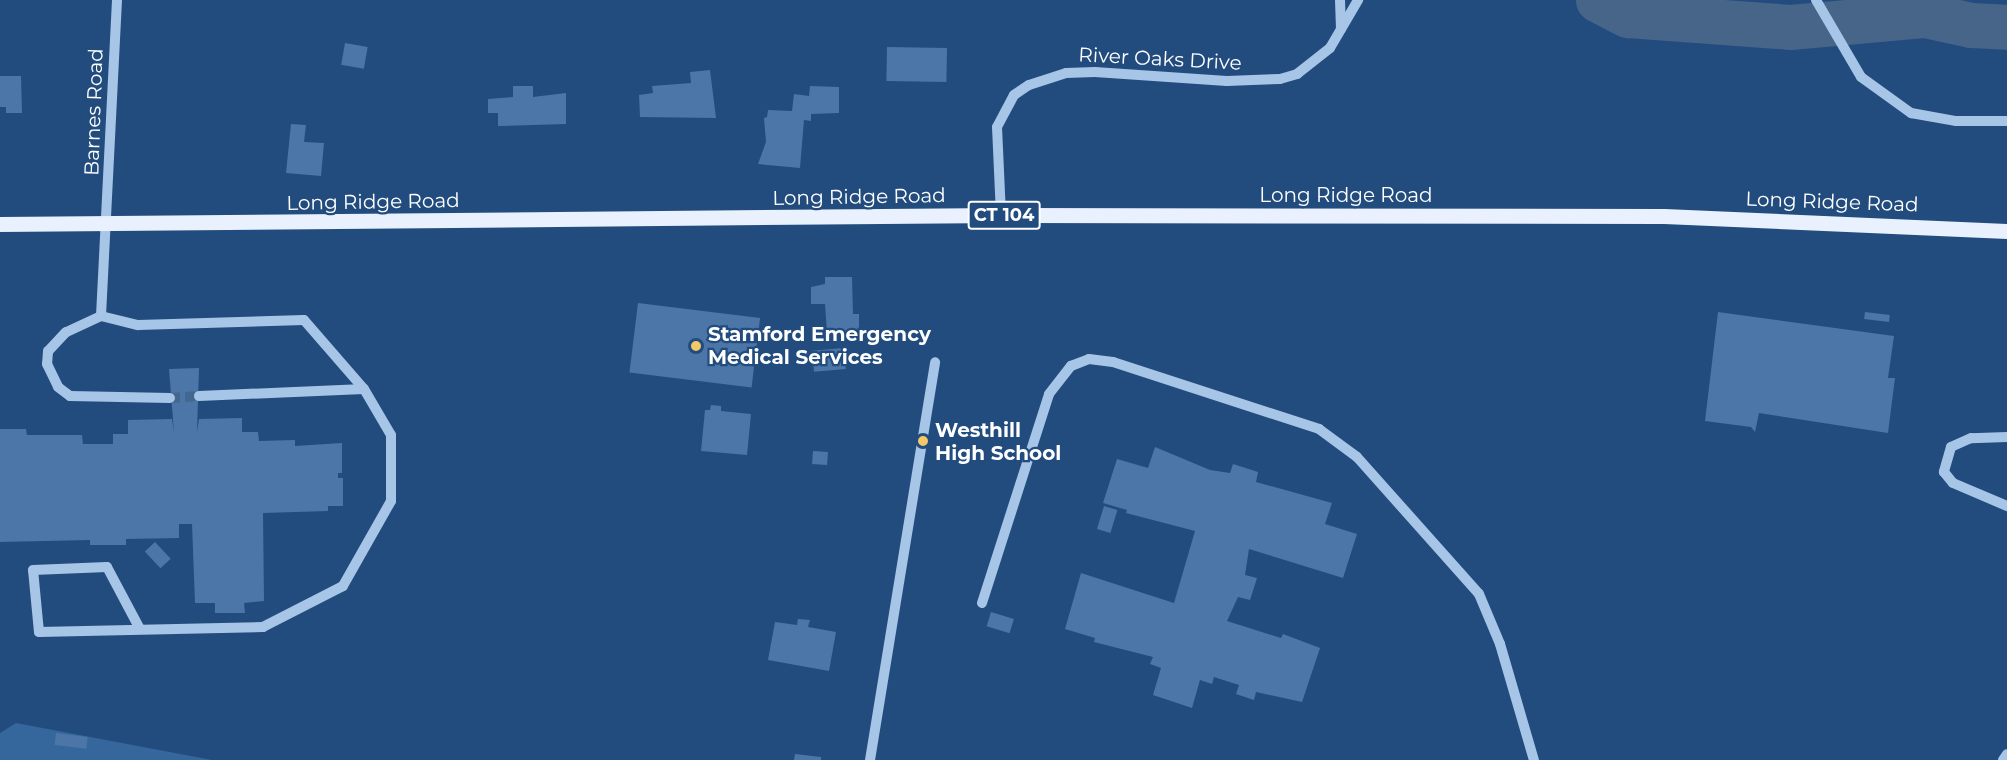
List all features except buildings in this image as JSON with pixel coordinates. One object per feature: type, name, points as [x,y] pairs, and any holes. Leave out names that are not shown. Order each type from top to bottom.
[{"type":"main road","name":"Long Ridge Road","points":[[0,225],[108,226],[1001,215],[1664,216],[2007,231]]},
{"type":"street","name":"Barnes Road","points":[[101,316],[108,226],[117,0]]},
{"type":"street","points":[[1340,0],[1341,29]]},
{"type":"street","name":"River Oaks Drive","points":[[1001,215],[997,127],[1014,95],[1029,85],[1066,73],[1095,72],[1227,81],[1280,79],[1297,74],[1330,48],[1358,0]]},
{"type":"street","points":[[1816,0],[1861,76],[1911,113],[1956,121],[2007,121]]},
{"type":"street","points":[[140,629],[107,567],[33,570],[39,632],[263,627],[343,586],[391,501],[391,435],[364,389],[304,320],[138,325],[101,316],[66,332],[48,351],[47,364],[58,387],[70,396],[170,398]]},
{"type":"street","points":[[982,603],[1049,394],[1071,366],[1089,358],[1113,362],[1319,429],[1357,457],[1479,594],[1500,644],[1534,760]]},
{"type":"street","points":[[870,760],[935,362]]},
{"type":"street","points":[[200,396],[364,389]]},
{"type":"street","points":[[2007,437],[1971,438],[1951,447],[1944,472],[1953,483],[2007,506]]},
{"type":"street","points":[[2003,760],[2007,754]]},
{"type":"shaded area","points":[[16,723],[212,760],[0,760],[0,733]]},
{"type":"waterway","points":[[1598,0],[1628,15],[1790,27],[1925,15],[1971,25],[2007,27]]},
{"type":"tunnel","points":[[170,398],[199,396]]},
{"type":"place","name":"Stamford Emergency Medical Services","points":[[696,346]]},
{"type":"place","name":"Westhill High School","points":[[923,441]]}]
